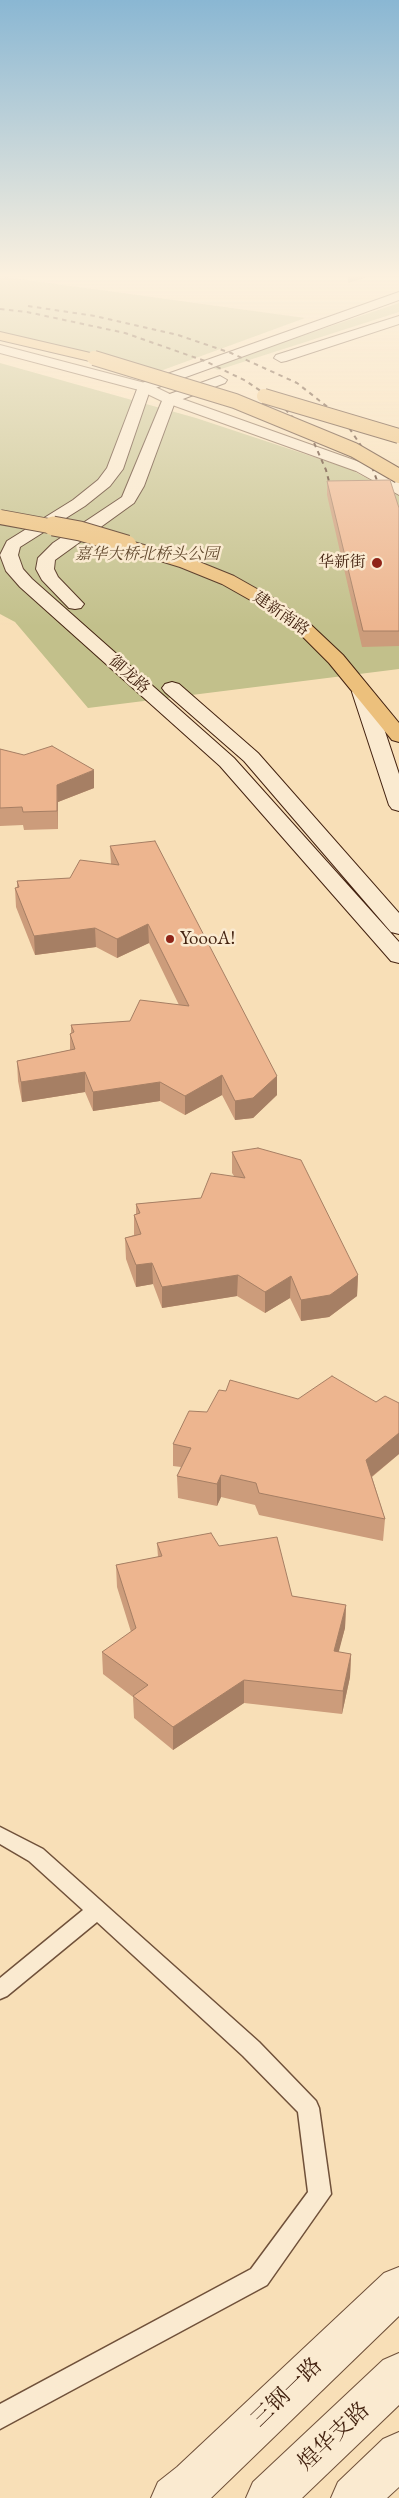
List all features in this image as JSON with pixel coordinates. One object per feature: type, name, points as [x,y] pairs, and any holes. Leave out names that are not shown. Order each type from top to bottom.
[{"type":"main road","name":"御龙路","points":[[141,394],[115,469],[104,483],[13,545],[9,555],[10,563],[26,583],[227,762],[399,956]]},
{"type":"main road","points":[[154,394],[362,468],[399,490]]},
{"type":"main road","points":[[169,398],[181,394]]},
{"type":"main road","points":[[211,394],[236,401],[354,450],[399,476]]},
{"type":"main road","points":[[253,394],[399,436]]},
{"type":"main road","name":"御龙路","points":[[136,656],[61,591],[45,569],[47,558],[59,547],[128,500],[136,486],[169,398]]},
{"type":"main road","name":"建新南路","points":[[0,517],[80,531],[186,563],[228,580],[267,602],[304,627],[336,659],[399,736]]},
{"type":"main road","name":"御龙路","points":[[158,676],[251,757],[399,927]]},
{"type":"main road","points":[[362,692],[399,806]]},
{"type":"main road","name":"三钢一路","points":[[174,2498],[193,2483],[399,2287]]},
{"type":"main road","name":"煌华支路","points":[[268,2498],[399,2376]]},
{"type":"main road","points":[[354,2498],[399,2455]]},
{"type":"lane","points":[[0,1835],[36,1855],[251,2049],[308,2108],[320,2194],[259,2277],[0,2417]]},
{"type":"lane","points":[[0,1990],[97,1910]]},
{"type":"green space","name":"嘉华大桥北桥头公园","points":[[0,394],[109,394],[196,418],[350,469],[399,496],[399,669],[88,708],[15,622],[0,614]]},
{"type":"building","name":"华新街","points":[[390,480],[399,508],[399,631],[363,631],[327,481]]},
{"type":"building","points":[[52,746],[94,770],[57,785],[57,811],[23,812],[22,807],[0,808],[0,749],[24,755]]},
{"type":"building","points":[[155,841],[277,1076],[253,1098],[235,1101],[222,1075],[185,1096],[160,1082],[93,1092],[85,1072],[21,1082],[17,1061],[75,1049],[70,1034],[74,1032],[71,1025],[130,1021],[140,1000],[189,1006],[148,924],[117,939],[95,928],[34,936],[15,888],[19,887],[17,881],[70,878],[80,860],[119,865],[110,846]]},
{"type":"building","points":[[258,1148],[301,1160],[358,1275],[330,1295],[301,1300],[291,1276],[265,1292],[238,1275],[162,1287],[152,1263],[136,1265],[125,1238],[141,1234],[134,1215],[140,1213],[136,1204],[201,1198],[211,1173],[245,1178],[232,1152]]},
{"type":"building","points":[[332,1376],[376,1402],[385,1396],[399,1403],[399,1433],[366,1460],[385,1519],[259,1493],[256,1483],[221,1475],[217,1484],[177,1476],[191,1448],[173,1444],[189,1411],[207,1412],[219,1390],[226,1391],[230,1380],[298,1399]]},
{"type":"building","points":[[211,1533],[219,1546],[277,1537],[292,1596],[346,1605],[334,1651],[351,1654],[343,1691],[244,1680],[173,1727],[133,1696],[148,1685],[102,1652],[136,1628],[116,1565],[162,1556],[157,1543]]},
{"type":"railway","points":[[265,394],[280,404],[311,436],[326,470],[332,493]]},
{"type":"railway","points":[[311,394],[343,419],[368,456],[382,494]]},
{"type":"place","name":"华新街","points":[[377,563]]},
{"type":"place","name":"YoooA!","points":[[170,939]]}]
